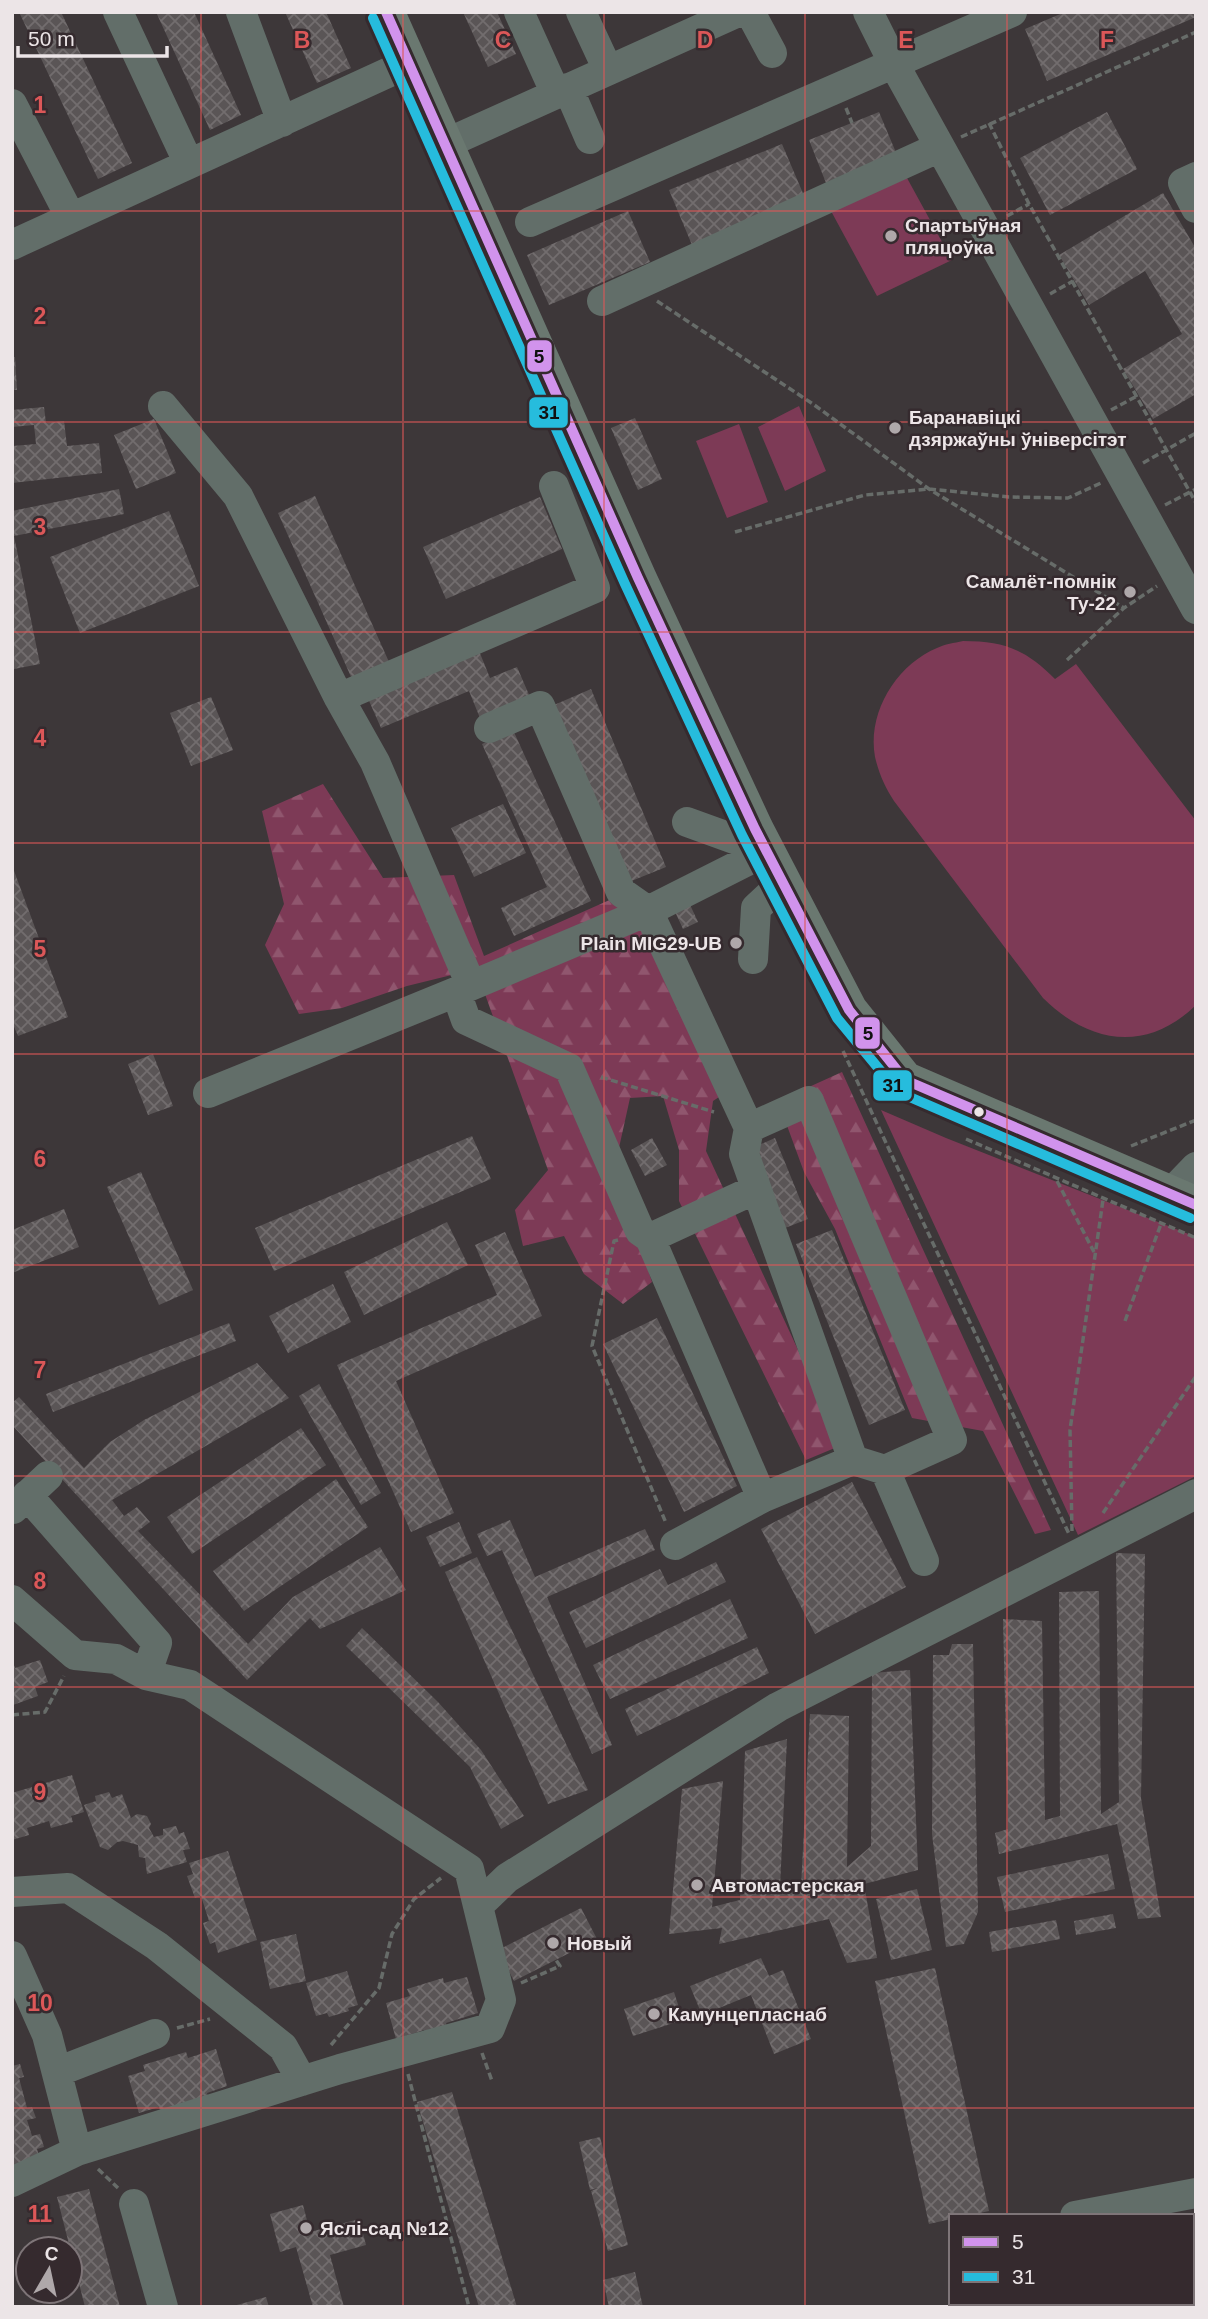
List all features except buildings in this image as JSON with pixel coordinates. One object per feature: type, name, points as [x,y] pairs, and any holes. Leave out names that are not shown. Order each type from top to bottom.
[{"type":"main road","points":[[387,12],[638,578],[775,866],[849,1010],[905,1080],[1175,1207]]},
{"type":"street","points":[[118,12],[189,164]]},
{"type":"street","points":[[241,12],[282,122]]},
{"type":"street","points":[[519,12],[590,139]]},
{"type":"street","points":[[581,12],[608,70]]},
{"type":"street","points":[[445,144],[738,12]]},
{"type":"street","points":[[750,12],[772,53]]},
{"type":"street","points":[[868,12],[894,64],[1196,608]]},
{"type":"street","points":[[530,222],[1012,12]]},
{"type":"street","points":[[12,245],[409,63]]},
{"type":"street","points":[[12,104],[71,218]]},
{"type":"street","points":[[602,301],[940,147]]},
{"type":"street","points":[[1196,177],[1183,183],[1196,208]]},
{"type":"street","points":[[163,406],[238,496],[339,698],[375,762],[463,988],[466,1020],[569,1068],[762,1498]]},
{"type":"street","points":[[339,698],[595,588],[554,486]]},
{"type":"street","points":[[489,728],[540,706],[621,892],[648,911],[747,1124],[744,1154],[853,1460]]},
{"type":"street","points":[[687,822],[775,866]]},
{"type":"street","points":[[208,1094],[648,911],[775,866]]},
{"type":"street","points":[[753,958],[756,908],[775,866]]},
{"type":"street","points":[[675,1545],[762,1498],[853,1460],[885,1470],[952,1440],[809,1101],[747,1124]]},
{"type":"street","points":[[1175,1207],[1196,1167]]},
{"type":"street","points":[[645,1234],[756,1189]]},
{"type":"street","points":[[885,1470],[924,1561]]},
{"type":"street","points":[[29,1494],[157,1643],[146,1675]]},
{"type":"street","points":[[478,1906],[507,1878],[778,1707],[1196,1494]]},
{"type":"street","points":[[12,1601],[75,1655],[116,1659],[146,1675],[190,1685],[468,1869],[501,2000],[490,2028],[302,2081],[78,2151],[12,2182]]},
{"type":"street","points":[[12,1892],[68,1888],[157,1946],[283,2047],[302,2081]]},
{"type":"street","points":[[12,1956],[47,2035],[78,2151]]},
{"type":"street","points":[[57,2072],[155,2034]]},
{"type":"street","points":[[1086,2214],[1196,2193]]},
{"type":"street","points":[[134,2204],[163,2307]]},
{"type":"path","points":[[940,147],[1196,32]]},
{"type":"path","points":[[989,123],[1030,204],[1196,503]]},
{"type":"path","points":[[635,286],[813,404],[929,489],[1124,608]]},
{"type":"path","points":[[735,532],[865,495],[929,489],[1009,497],[1068,498],[1122,475],[1196,433]]},
{"type":"path","points":[[1144,516],[1196,489]]},
{"type":"path","points":[[1067,660],[1124,608],[1176,573]]},
{"type":"path","points":[[859,1069],[843,1050],[1072,1540],[1070,1430],[1103,1200]]},
{"type":"path","points":[[569,1068],[747,1124]]},
{"type":"path","points":[[1142,1152],[1131,1146],[1196,1120]]},
{"type":"path","points":[[956,1134],[1103,1200],[1175,1207]]},
{"type":"path","points":[[1056,1179],[1095,1253]]},
{"type":"path","points":[[1175,1207],[1196,1238]]},
{"type":"path","points":[[1125,1321],[1175,1207]]},
{"type":"path","points":[[645,1234],[614,1241],[592,1346],[675,1545]]},
{"type":"path","points":[[1098,1517],[1107,1509],[1196,1376]]},
{"type":"path","points":[[12,1716],[45,1712],[75,1655]]},
{"type":"path","points":[[328,2049],[379,1988],[392,1934],[414,1899],[443,1876],[468,1869]]},
{"type":"path","points":[[499,1991],[560,1966],[556,1960]]},
{"type":"path","points":[[155,2034],[239,2012]]},
{"type":"path","points":[[402,2052],[469,2307]]},
{"type":"path","points":[[78,2151],[134,2204]]},
{"type":"green space","name":"Спартыўная пляцоўка","points":[[907,178],[952,260],[877,296],[831,211]]},
{"type":"green space","points":[[799,406],[826,471],[785,491],[758,427]]},
{"type":"green space","points":[[739,424],[768,502],[727,518],[696,441]]},
{"type":"green space","points":[[963,641],[991,643],[1014,649],[1034,661],[1055,679],[1076,664],[1196,821],[1196,1005],[1158,1031],[1118,1037],[1099,1033],[1079,1025],[1043,998],[894,801],[880,775],[874,740],[880,708],[888,692],[897,678],[922,656],[943,646]]},
{"type":"green space","points":[[323,784],[383,878],[454,875],[484,956],[614,898],[666,950],[731,1089],[713,1101],[706,1151],[842,1445],[806,1460],[679,1201],[679,1150],[663,1096],[630,1098],[609,1193],[643,1254],[652,1282],[623,1304],[584,1274],[564,1236],[523,1246],[515,1210],[548,1170],[476,969],[407,986],[342,1008],[299,1014],[265,945],[284,904],[262,811]]},
{"type":"green space","points":[[842,1072],[1051,1530],[1035,1534],[983,1431],[912,1418],[835,1229],[804,1172],[778,1101]]},
{"type":"green space","points":[[881,1110],[1196,1237],[1196,1476],[1078,1535]]},
{"type":"transit line","name":"5","points":[[386,12],[638,578],[755,829],[849,1010],[905,1080],[1196,1205]]},
{"type":"transit line","name":"31","points":[[373,18],[625,584],[742,835],[837,1018],[898,1092],[1190,1218]]},
{"type":"place","name":"Спартыўная пляцоўка","points":[[891,236]]},
{"type":"place","name":"Баранавіцкі дзяржаўны ўніверсітэт","points":[[895,428]]},
{"type":"place","name":"Самалёт-помнік Ту-22","points":[[1130,592]]},
{"type":"place","name":"Plain MIG29-UB","points":[[736,943]]},
{"type":"place","name":"Автомастерская","points":[[697,1885]]},
{"type":"place","name":"Новый","points":[[553,1943]]},
{"type":"place","name":"Камунцепласнаб","points":[[654,2014]]},
{"type":"place","name":"Яслі-сад №12","points":[[306,2228]]}]
